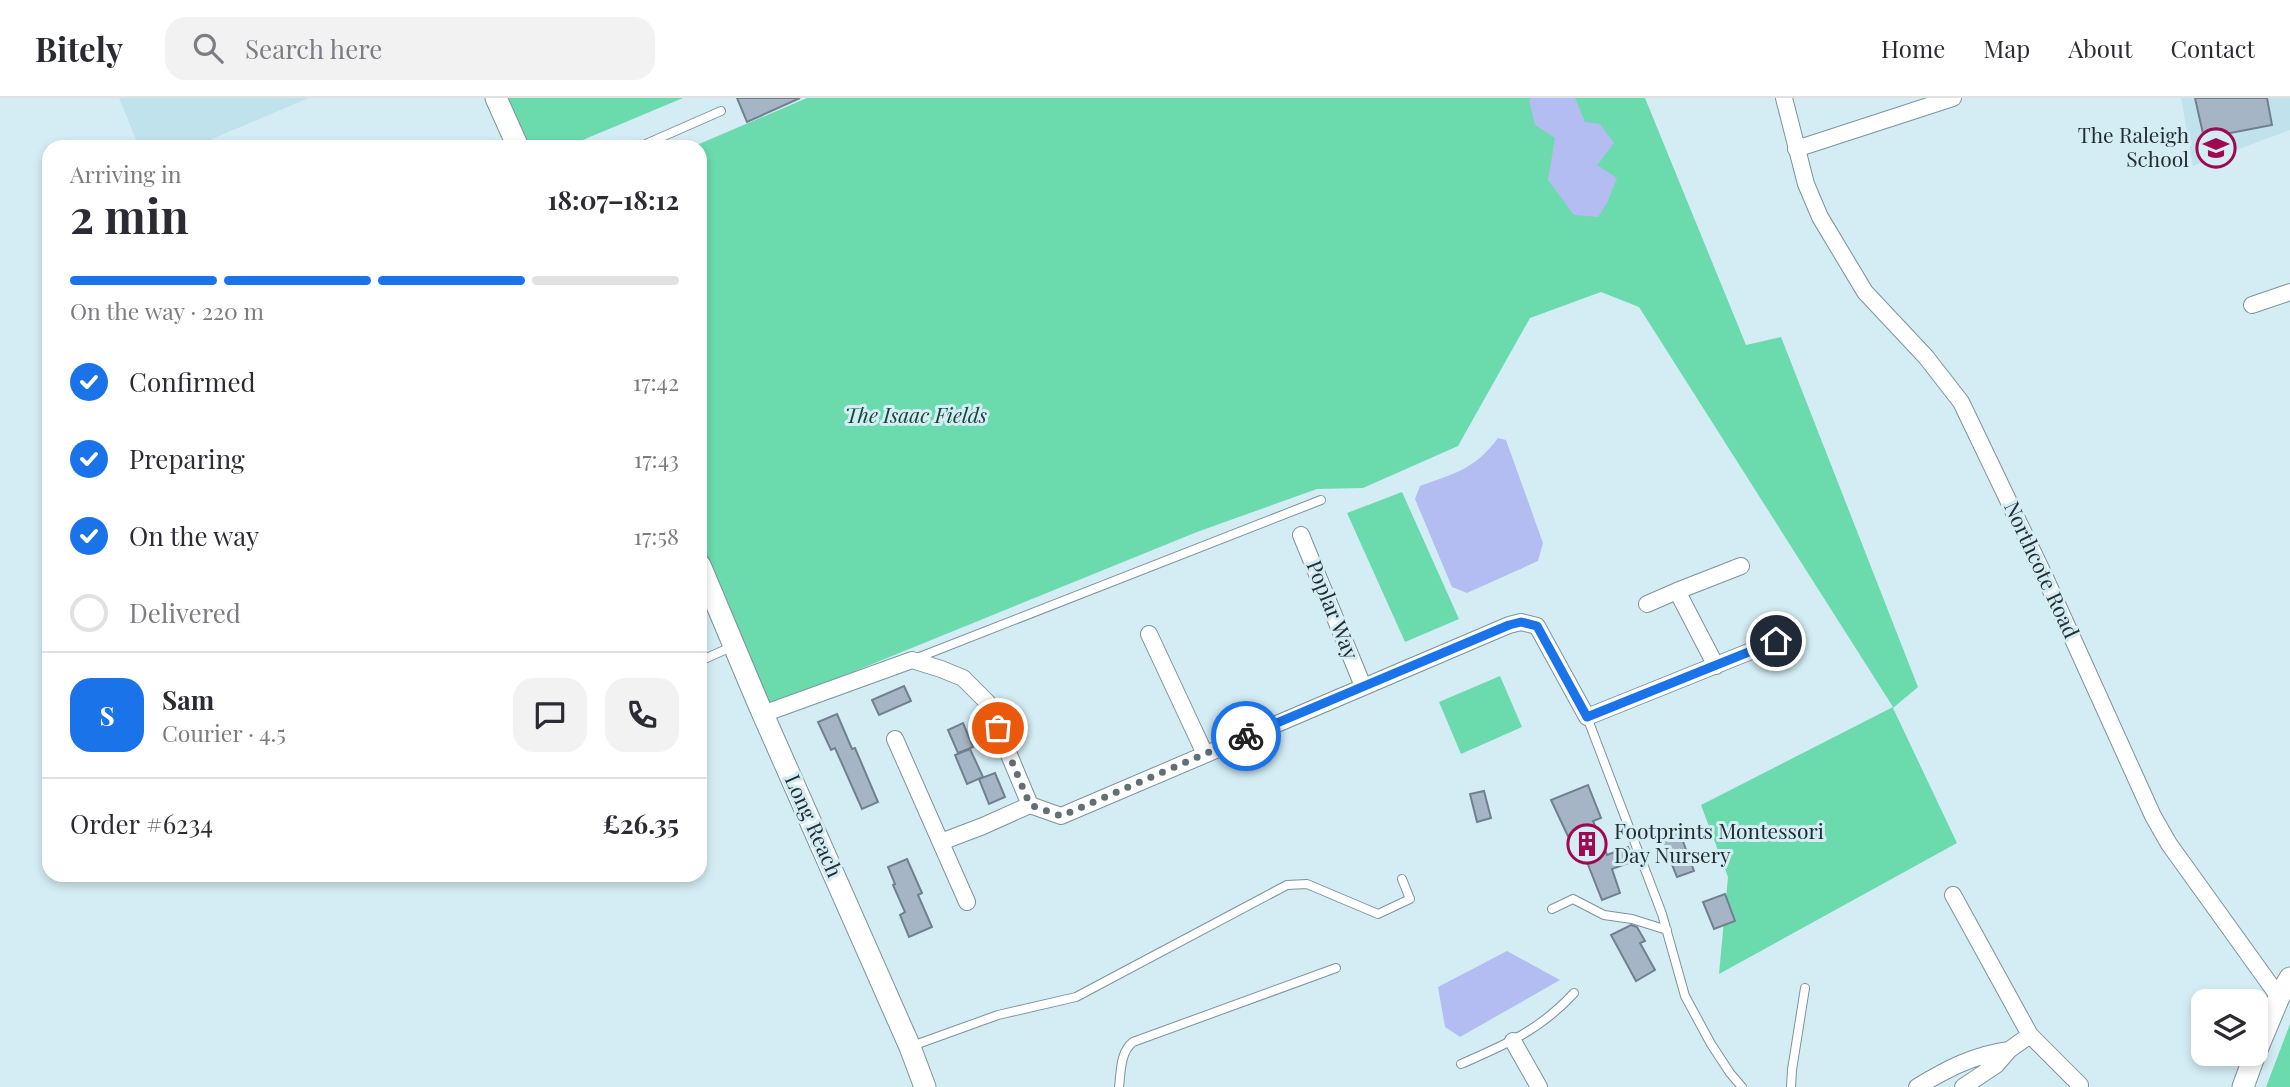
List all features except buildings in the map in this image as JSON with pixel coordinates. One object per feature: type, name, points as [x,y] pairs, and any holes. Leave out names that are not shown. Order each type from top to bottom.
[{"type":"street","points":[[496,98],[515,140]]},
{"type":"street","name":"Northcote Road","points":[[1784,98],[1805,184],[1820,217],[1865,292],[1926,357],[1961,401],[2043,573],[2153,816],[2169,844],[2279,997]]},
{"type":"street","points":[[1796,149],[1952,98]]},
{"type":"street","points":[[2252,305],[2290,292]]},
{"type":"street","name":"Poplar Way","points":[[1301,535],[1363,686]]},
{"type":"street","points":[[1647,604],[1741,566]]},
{"type":"street","name":"Long Reach","points":[[707,582],[910,1046],[925,1087]]},
{"type":"street","points":[[1677,591],[1716,666]]},
{"type":"street","points":[[942,842],[1030,805],[1061,816],[1363,686],[1521,622],[1537,626],[1587,717],[1776,641]]},
{"type":"street","points":[[1149,634],[1205,754]]},
{"type":"street","points":[[763,715],[912,660],[941,668],[963,678],[987,702],[1030,805]]},
{"type":"street","points":[[895,739],[967,902]]},
{"type":"street","points":[[1953,895],[1981,941],[2030,1035],[2080,1085]]},
{"type":"street","points":[[2268,1023],[2290,978]]},
{"type":"street","points":[[1963,1087],[1996,1065],[2009,1050],[2030,1035]]},
{"type":"street","points":[[1513,1041],[1539,1087]]},
{"type":"street","points":[[1917,1087],[1947,1069],[1983,1053],[2009,1050]]},
{"type":"street","points":[[2243,1087],[2250,1066]]},
{"type":"lane","points":[[655,140],[721,111]]},
{"type":"lane","points":[[912,660],[1321,500]]},
{"type":"lane","points":[[707,658],[734,646]]},
{"type":"lane","points":[[1587,717],[1667,930],[1685,996],[1711,1044],[1742,1087]]},
{"type":"lane","points":[[910,1046],[998,1015],[1076,997],[1287,885],[1307,884],[1378,914],[1410,899],[1402,879]]},
{"type":"lane","points":[[1552,909],[1573,899],[1604,915],[1632,919],[1667,930]]},
{"type":"lane","points":[[1119,1087],[1124,1053],[1127,1046],[1133,1042],[1336,968]]},
{"type":"lane","points":[[1791,1087],[1805,988]]},
{"type":"lane","points":[[1461,1064],[1513,1041],[1554,1015],[1574,993]]},
{"type":"shaded area","points":[[119,98],[309,98],[210,140],[136,140]]},
{"type":"shaded area","name":"The Raleigh School","points":[[2181,98],[2290,98],[2290,130],[2193,166]]},
{"type":"green space","points":[[496,98],[683,98],[583,140],[515,140]]},
{"type":"green space","name":"The Isaac Fields","points":[[807,98],[1645,98],[1746,345],[1781,337],[1918,687],[1893,708],[1957,843],[1719,974],[1728,877],[1701,805],[1893,707],[1639,307],[1601,292],[1530,318],[1458,446],[1363,488],[1317,489],[1197,532],[774,704],[763,714],[707,582],[707,141]]},
{"type":"green space","points":[[1402,492],[1459,619],[1405,642],[1347,513]]},
{"type":"green space","points":[[1500,676],[1522,727],[1461,754],[1439,702]]},
{"type":"green space","points":[[2290,1024],[2290,1087],[2266,1087]]},
{"type":"water","points":[[1531,98],[1575,98],[1585,122],[1600,124],[1614,143],[1597,165],[1617,178],[1598,217],[1574,215],[1548,180],[1555,138],[1535,125],[1529,101]]},
{"type":"water","points":[[1498,438],[1506,440],[1543,543],[1538,561],[1467,593],[1452,587],[1415,499],[1420,486],[1454,474],[1472,464]]},
{"type":"water","points":[[1507,951],[1560,980],[1460,1037],[1445,1027],[1438,987]]},
{"type":"way so far","points":[[998,728],[1030,805],[1061,816],[1246,736]]},
{"type":"place","name":"The Raleigh School","points":[[2216,148]]},
{"type":"place","name":"Footprints Montessori Day Nursery","points":[[1587,844]]},
{"type":"route","points":[[1246,736],[1521,622],[1537,626],[1587,717],[1776,641]]}]
